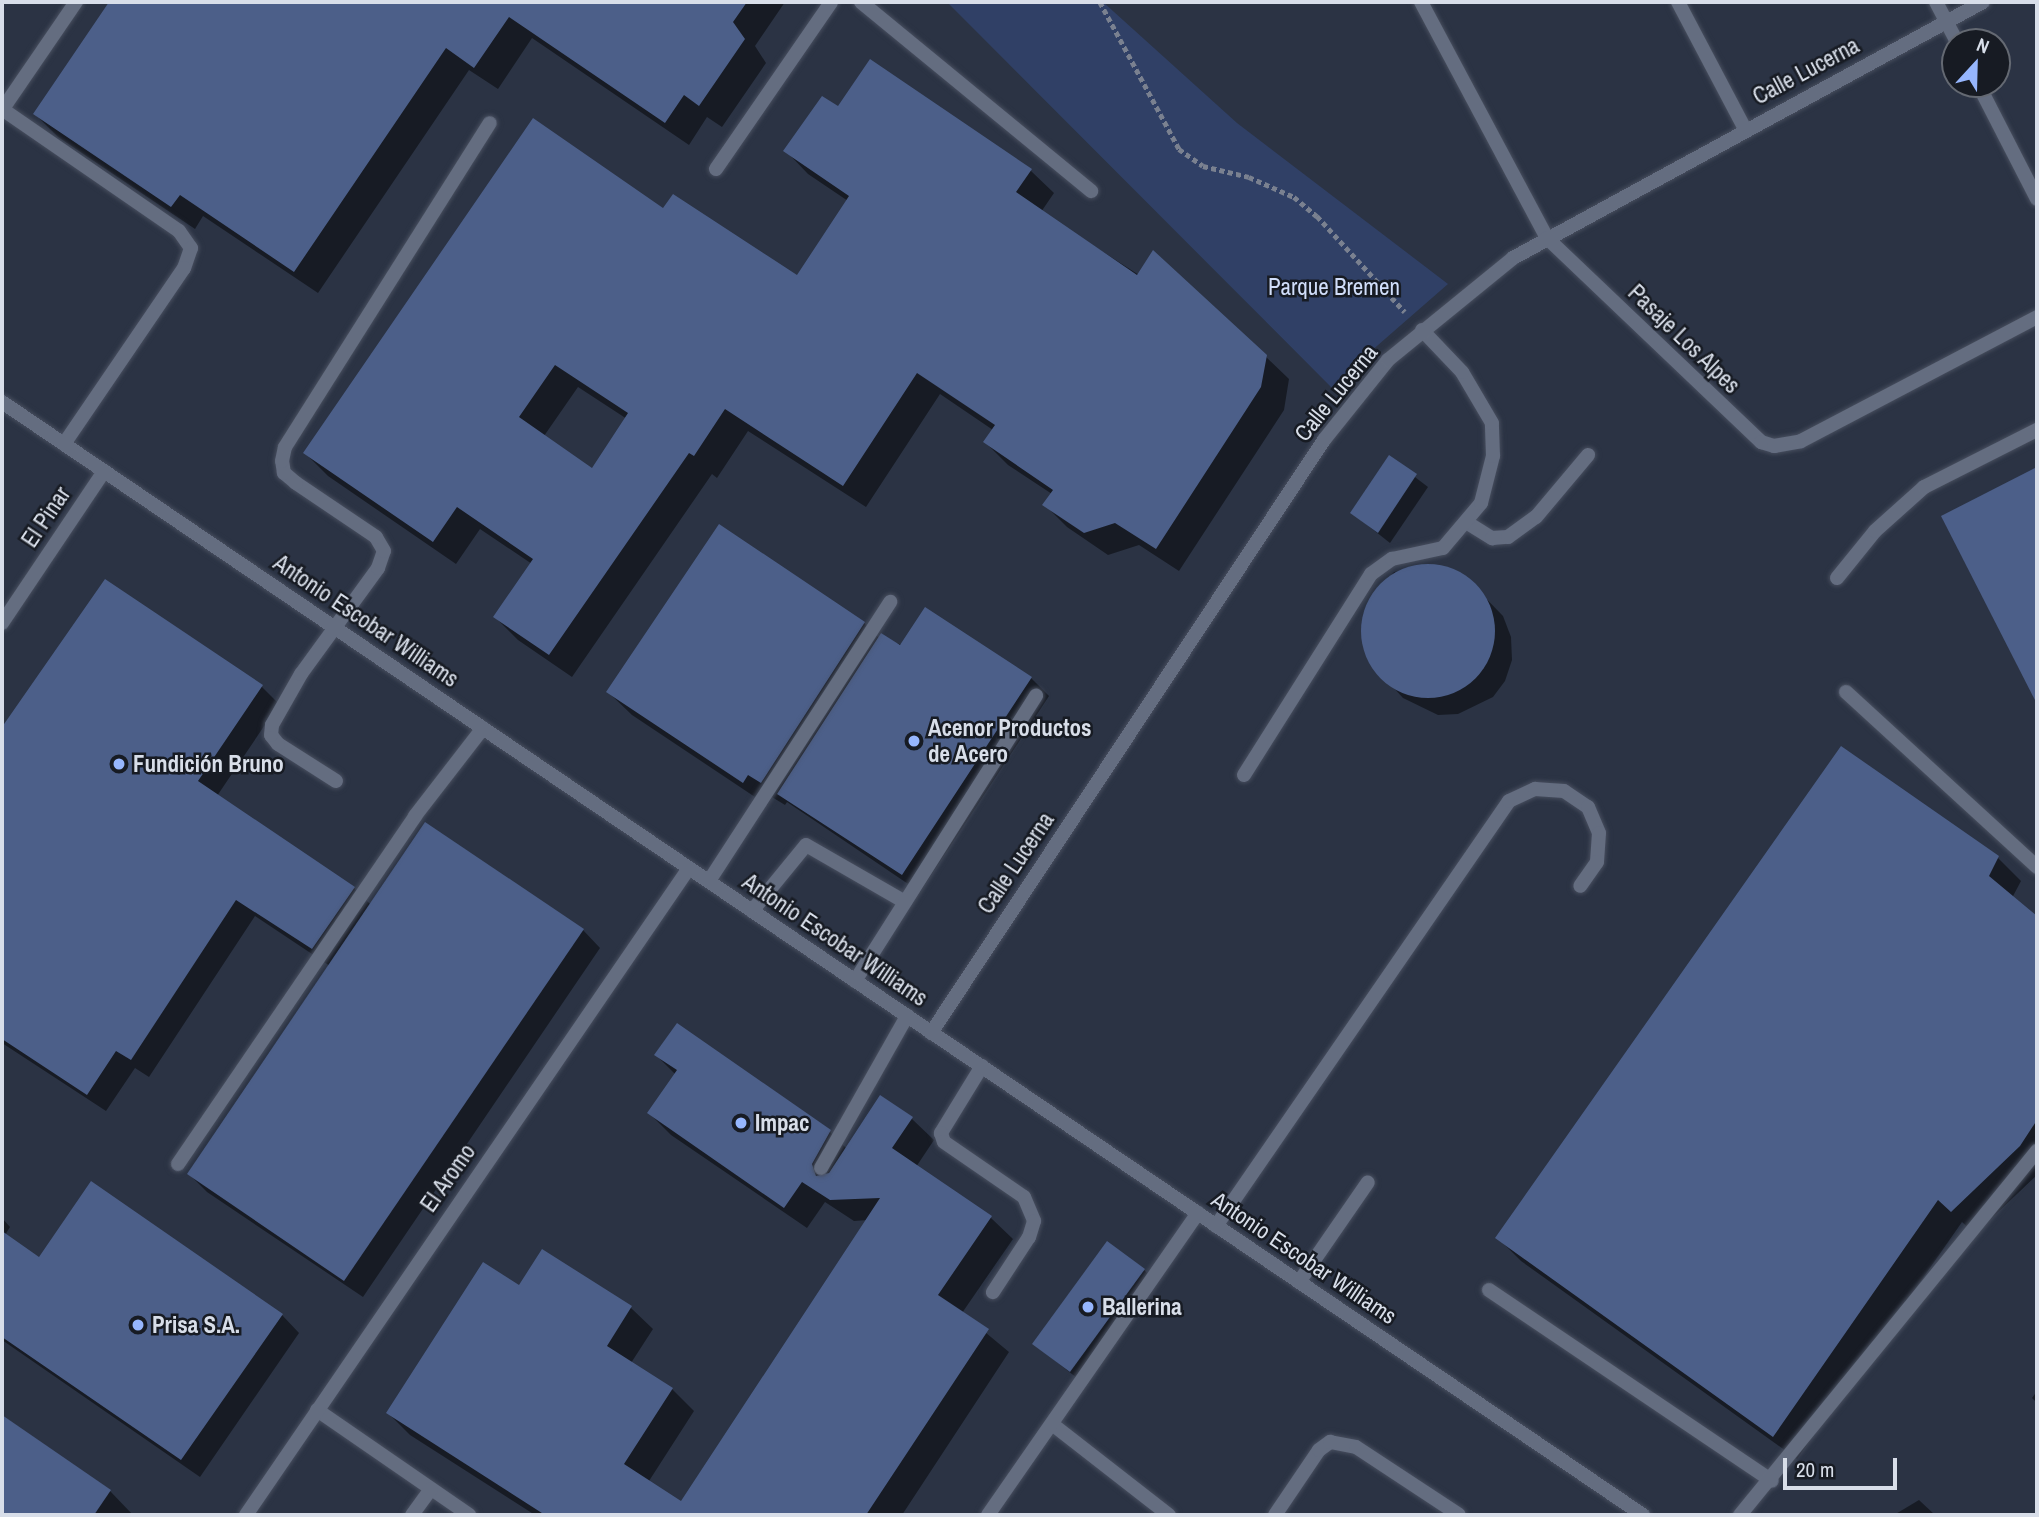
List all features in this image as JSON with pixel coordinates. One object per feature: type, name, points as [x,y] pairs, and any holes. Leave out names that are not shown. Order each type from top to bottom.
[{"type":"street","points":[[64,444],[184,268],[191,248],[179,231],[2,110],[76,2]]},
{"type":"street","points":[[716,169],[831,2]]},
{"type":"street","points":[[861,2],[1091,191]]},
{"type":"street","name":"Pasaje Los Alpes","points":[[1422,2],[1547,238],[1750,435],[1774,446],[1801,441],[2037,317]]},
{"type":"street","points":[[1678,2],[1745,129]]},
{"type":"street","points":[[1936,2],[1950,28]]},
{"type":"street","name":"Calle Lucerna","points":[[931,1033],[1324,440],[1367,383],[1422,330],[1484,279],[1547,238],[1983,2]]},
{"type":"street","points":[[1986,98],[2037,199]]},
{"type":"street","points":[[336,781],[271,735],[278,715],[333,626],[372,577],[384,551],[376,537],[284,473],[285,447],[490,123]]},
{"type":"street","points":[[1244,775],[1371,574],[1392,559],[1443,548],[1466,522],[1484,491],[1493,456],[1492,423],[1462,372],[1422,330]]},
{"type":"street","name":"Antonio Escobar Williams","points":[[2,401],[1643,1515]]},
{"type":"street","points":[[1837,578],[1875,531],[1924,487],[2037,430]]},
{"type":"street","points":[[1466,522],[1492,538],[1508,537],[1536,517],[1588,455]]},
{"type":"street","name":"El Pinar","points":[[2,623],[104,471]]},
{"type":"street","points":[[709,881],[890,602]]},
{"type":"street","points":[[1846,692],[2037,867]]},
{"type":"street","points":[[855,981],[1036,696]]},
{"type":"street","points":[[178,1164],[415,816],[483,728]]},
{"type":"street","points":[[1216,1226],[1509,800],[1535,789],[1564,791],[1588,807],[1599,834],[1597,862],[1580,886]]},
{"type":"street","points":[[752,911],[806,845],[905,902]]},
{"type":"street","name":"El Aromo","points":[[246,1515],[689,868]]},
{"type":"street","points":[[821,1168],[907,1016]]},
{"type":"street","points":[[982,1066],[941,1133],[944,1142],[1024,1197],[1034,1222],[1030,1237],[993,1292]]},
{"type":"street","points":[[1740,1515],[1772,1481],[2037,1151]]},
{"type":"street","points":[[1299,1282],[1368,1182]]},
{"type":"street","points":[[988,1515],[1198,1213]]},
{"type":"street","points":[[1489,1290],[1772,1481]]},
{"type":"street","points":[[317,1410],[469,1515]]},
{"type":"street","points":[[1052,1424],[1169,1515]]},
{"type":"street","points":[[1275,1515],[1319,1450],[1330,1442],[1356,1447],[1459,1515]]},
{"type":"street","points":[[412,1515],[430,1489]]},
{"type":"path","points":[[1100,2],[1179,149],[1202,166],[1249,177],[1294,197],[1317,216],[1422,330]]},
{"type":"green space","name":"Parque Bremen","points":[[947,2],[1103,2],[1237,123],[1448,284],[1354,366],[1335,391]]},
{"type":"building","points":[[109,2],[747,2],[733,22],[745,39],[699,106],[684,95],[665,123],[509,17],[474,68],[446,48],[294,272],[180,195],[171,207],[33,114]]},
{"type":"building","points":[[870,59],[1032,169],[1016,192],[1137,275],[1153,250],[1267,355],[1261,387],[1156,549],[1115,523],[1084,533],[1042,505],[1053,490],[983,442],[995,425],[917,373],[843,486],[725,409],[694,456],[689,453],[549,655],[493,617],[533,559],[457,507],[433,542],[303,453],[533,118],[663,208],[673,194],[797,275],[849,196],[783,151],[822,96],[838,106]],"holes":[[[555,365],[628,413],[592,468],[519,417]]]},
{"type":"building","points":[[1389,455],[1417,474],[1378,533],[1350,513]]},
{"type":"building","points":[[2037,467],[2037,704],[1941,516]]},
{"type":"building","points":[[719,524],[865,622],[761,783],[748,775],[743,783],[606,692]]},
{"type":"building","points":[[1428,564],[1453,570],[1475,584],[1489,606],[1495,631],[1489,656],[1475,678],[1453,692],[1428,698],[1403,692],[1381,678],[1367,656],[1361,631],[1367,606],[1381,584],[1403,570]]},
{"type":"building","points":[[105,579],[263,685],[198,781],[355,887],[312,949],[236,900],[131,1060],[116,1051],[87,1095],[2,1039],[2,727]]},
{"type":"building","name":"Acenor Productos de Acero","points":[[925,607],[1032,677],[902,875],[777,794],[881,633],[900,645]]},
{"type":"building","points":[[1841,746],[1999,856],[1989,876],[2037,916],[2037,1120],[2020,1146],[1951,1212],[1938,1200],[1773,1437],[1495,1238]]},
{"type":"building","points":[[425,822],[584,929],[344,1281],[187,1174]]},
{"type":"building","points":[[677,1023],[831,1130],[812,1164],[816,1176],[829,1173],[880,1095],[913,1117],[892,1148],[992,1216],[938,1295],[989,1329],[866,1515],[545,1515],[386,1413],[483,1262],[519,1285],[542,1249],[632,1306],[607,1346],[673,1388],[624,1464],[681,1501],[880,1198],[830,1200],[802,1182],[784,1208],[647,1113],[677,1070],[654,1055]]},
{"type":"building","name":"Prisa S.A.","points":[[91,1181],[283,1314],[181,1460],[2,1337],[2,1231],[39,1257]]},
{"type":"building","name":"Ballerina","points":[[1107,1241],[1145,1269],[1070,1372],[1032,1344]]},
{"type":"building","points":[[2,1415],[111,1490],[94,1515],[2,1515]]},
{"type":"place","name":"Acenor Productos de Acero","points":[[914,741]]},
{"type":"place","name":"Fundición Bruno","points":[[119,764]]},
{"type":"place","name":"Impac","points":[[741,1123]]},
{"type":"place","name":"Ballerina","points":[[1088,1307]]},
{"type":"place","name":"Prisa S.A.","points":[[138,1325]]}]
